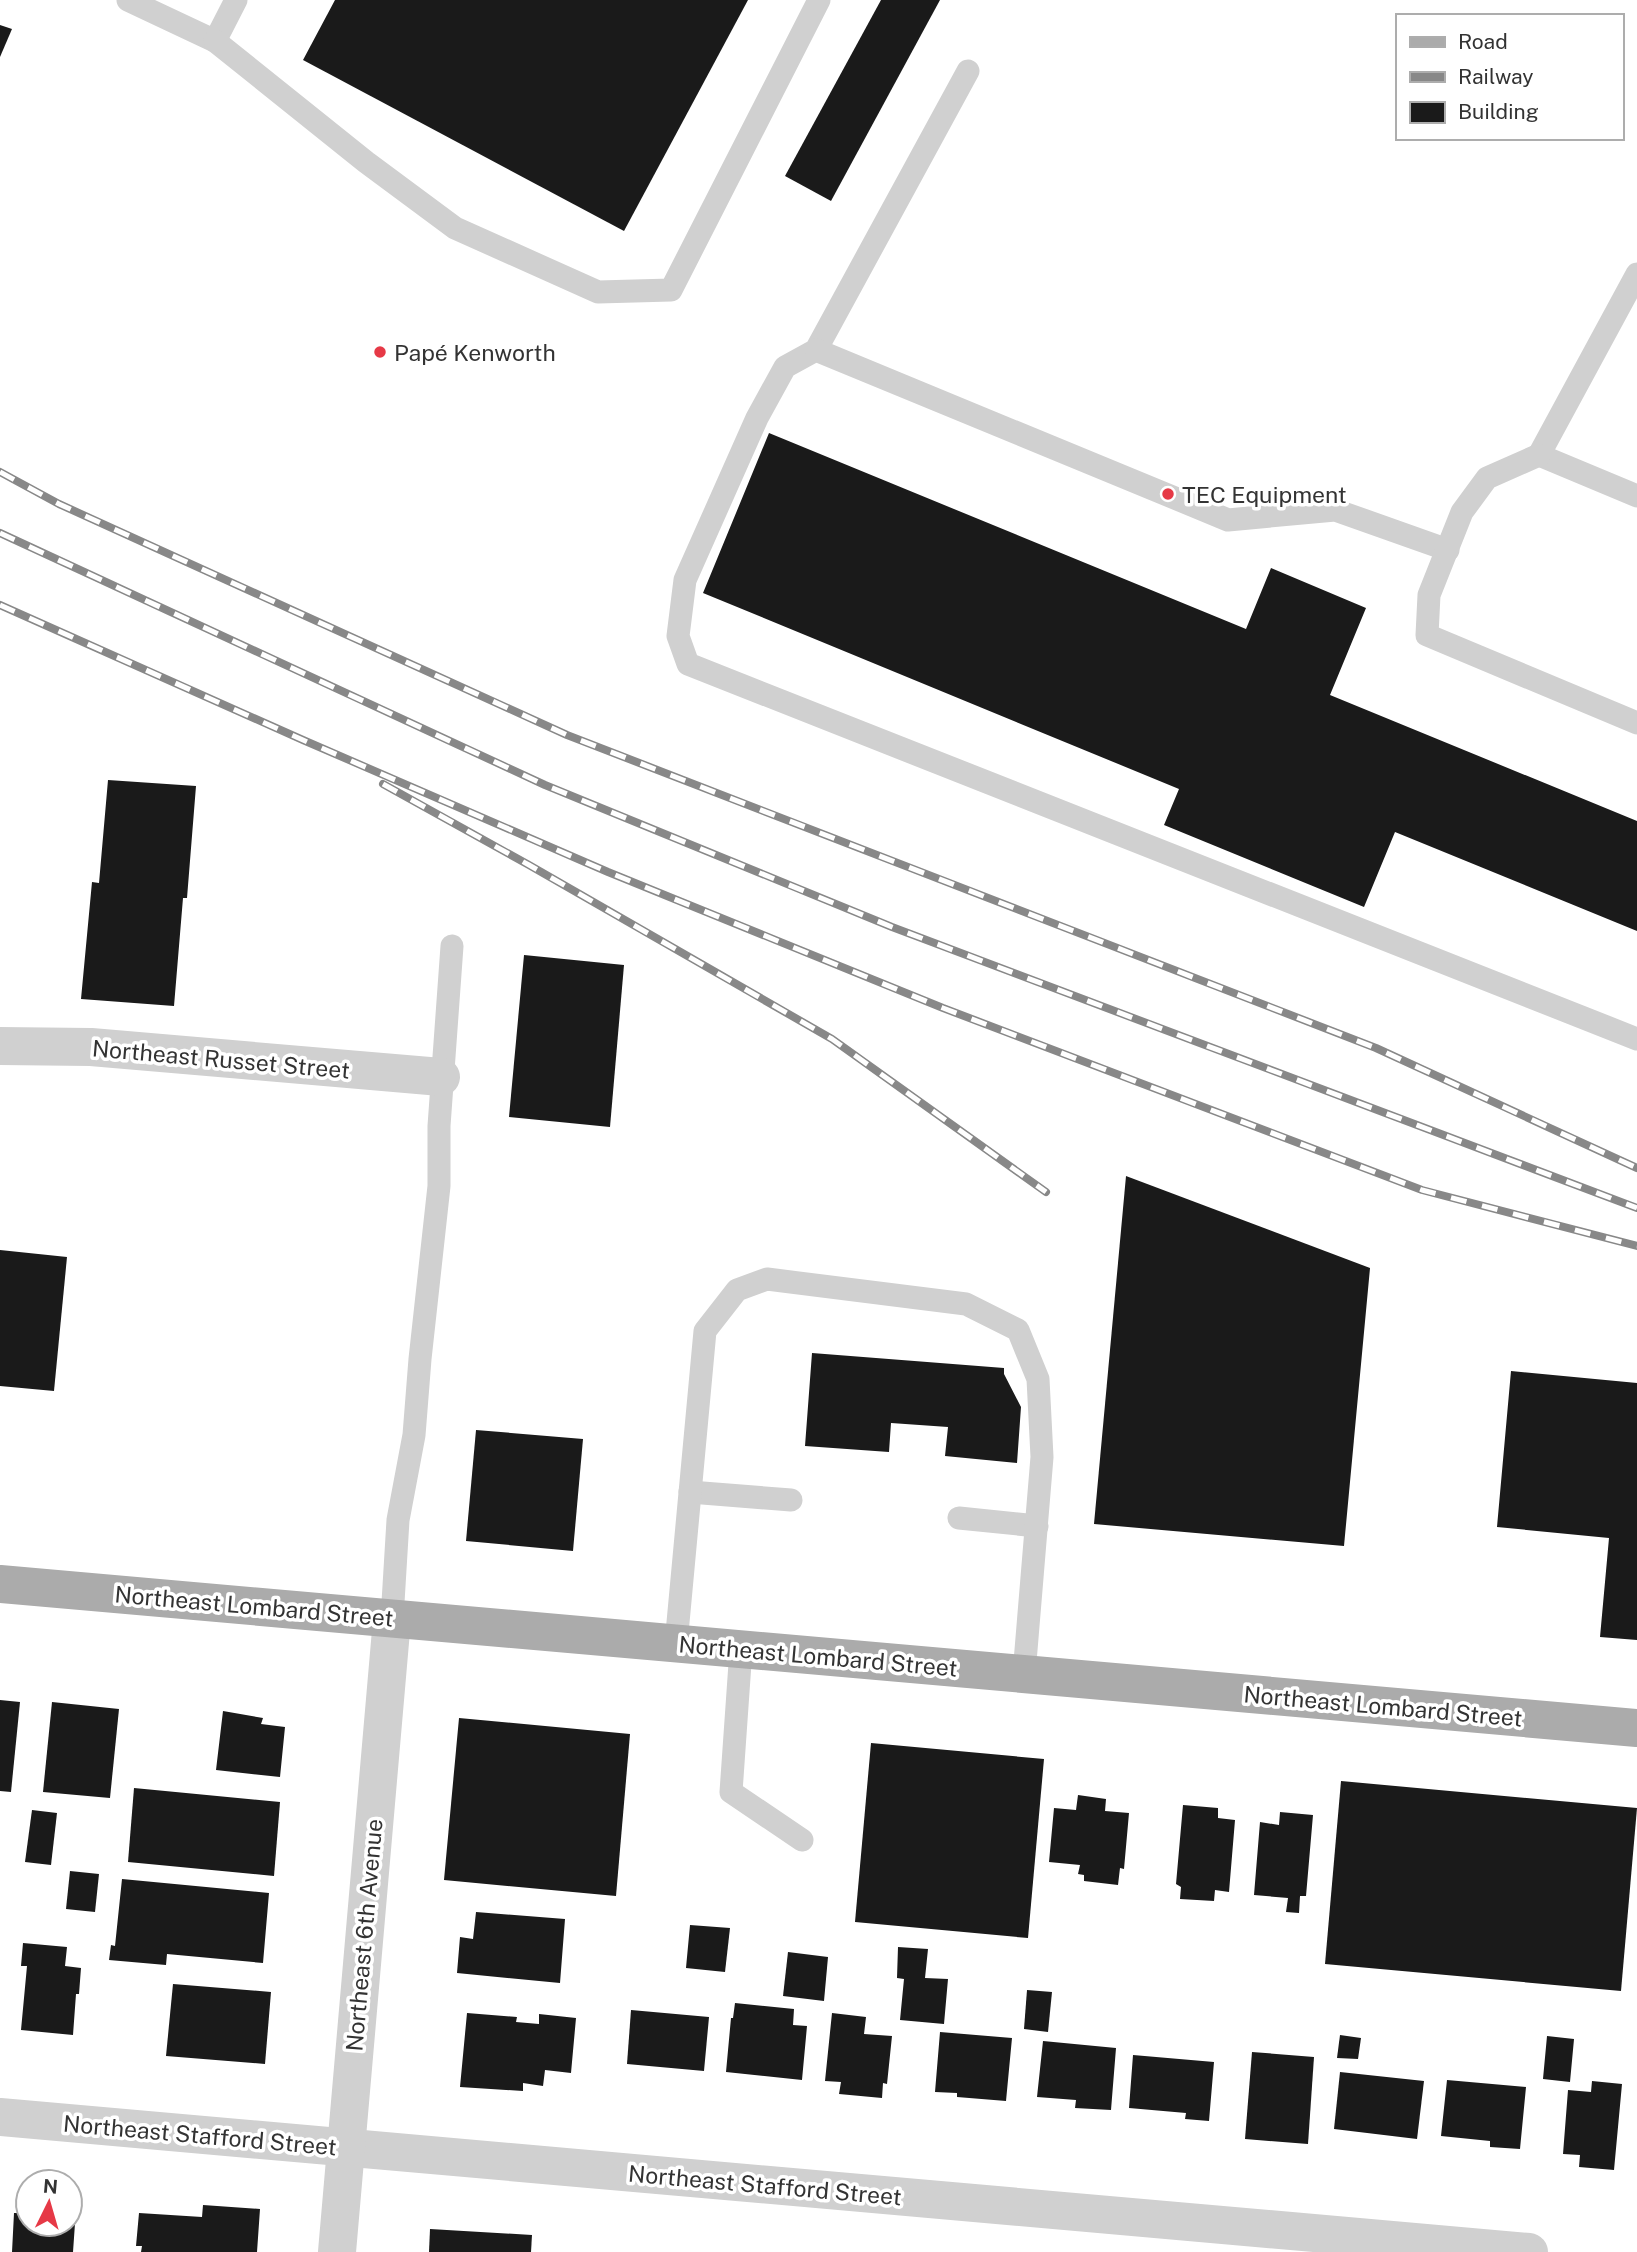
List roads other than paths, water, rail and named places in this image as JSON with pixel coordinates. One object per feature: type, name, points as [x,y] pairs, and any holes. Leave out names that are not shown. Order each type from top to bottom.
[{"type":"main road","name":"Northeast Lombard Street","points":[[0,1584],[1637,1728]]},
{"type":"street","name":"Northeast Russet Street","points":[[0,1046],[91,1047],[441,1077]]},
{"type":"street","name":"Northeast 6th Avenue","points":[[337,2252],[392,1619]]},
{"type":"street","name":"Northeast Stafford Street","points":[[0,2117],[1529,2252]]},
{"type":"lane","points":[[128,0],[215,41],[366,162],[455,228],[598,292],[671,290],[819,0]]},
{"type":"lane","points":[[215,41],[236,0]]},
{"type":"lane","points":[[968,71],[816,350],[785,367],[757,418],[685,580],[678,636],[688,664],[1637,1039]]},
{"type":"lane","points":[[1637,274],[1539,455],[1487,478],[1462,512],[1429,596],[1427,635],[1637,723]]},
{"type":"lane","points":[[816,350],[1228,520],[1335,510],[1448,550]]},
{"type":"lane","points":[[1539,455],[1637,496]]},
{"type":"lane","points":[[392,1619],[398,1520],[414,1435],[439,1186],[441,1077],[452,946]]},
{"type":"lane","points":[[676,1644],[705,1331],[737,1290],[766,1279],[967,1304],[1018,1330],[1038,1379],[1042,1457],[1024,1674]]},
{"type":"lane","points":[[690,1492],[791,1500]]},
{"type":"lane","points":[[959,1518],[1037,1526]]},
{"type":"lane","points":[[741,1649],[731,1792],[802,1840]]},
{"type":"railway","points":[[0,472],[59,504],[567,735],[1376,1048],[1637,1168]]},
{"type":"railway","points":[[0,533],[545,785],[892,927],[1637,1208]]},
{"type":"railway","points":[[0,605],[608,872],[943,1008],[1422,1190],[1637,1246]]},
{"type":"railway","points":[[383,784],[832,1039],[1046,1192]]},
{"type":"place","name":"Papé Kenworth","points":[[380,352]]},
{"type":"place","name":"TEC Equipment","points":[[1168,494]]}]
